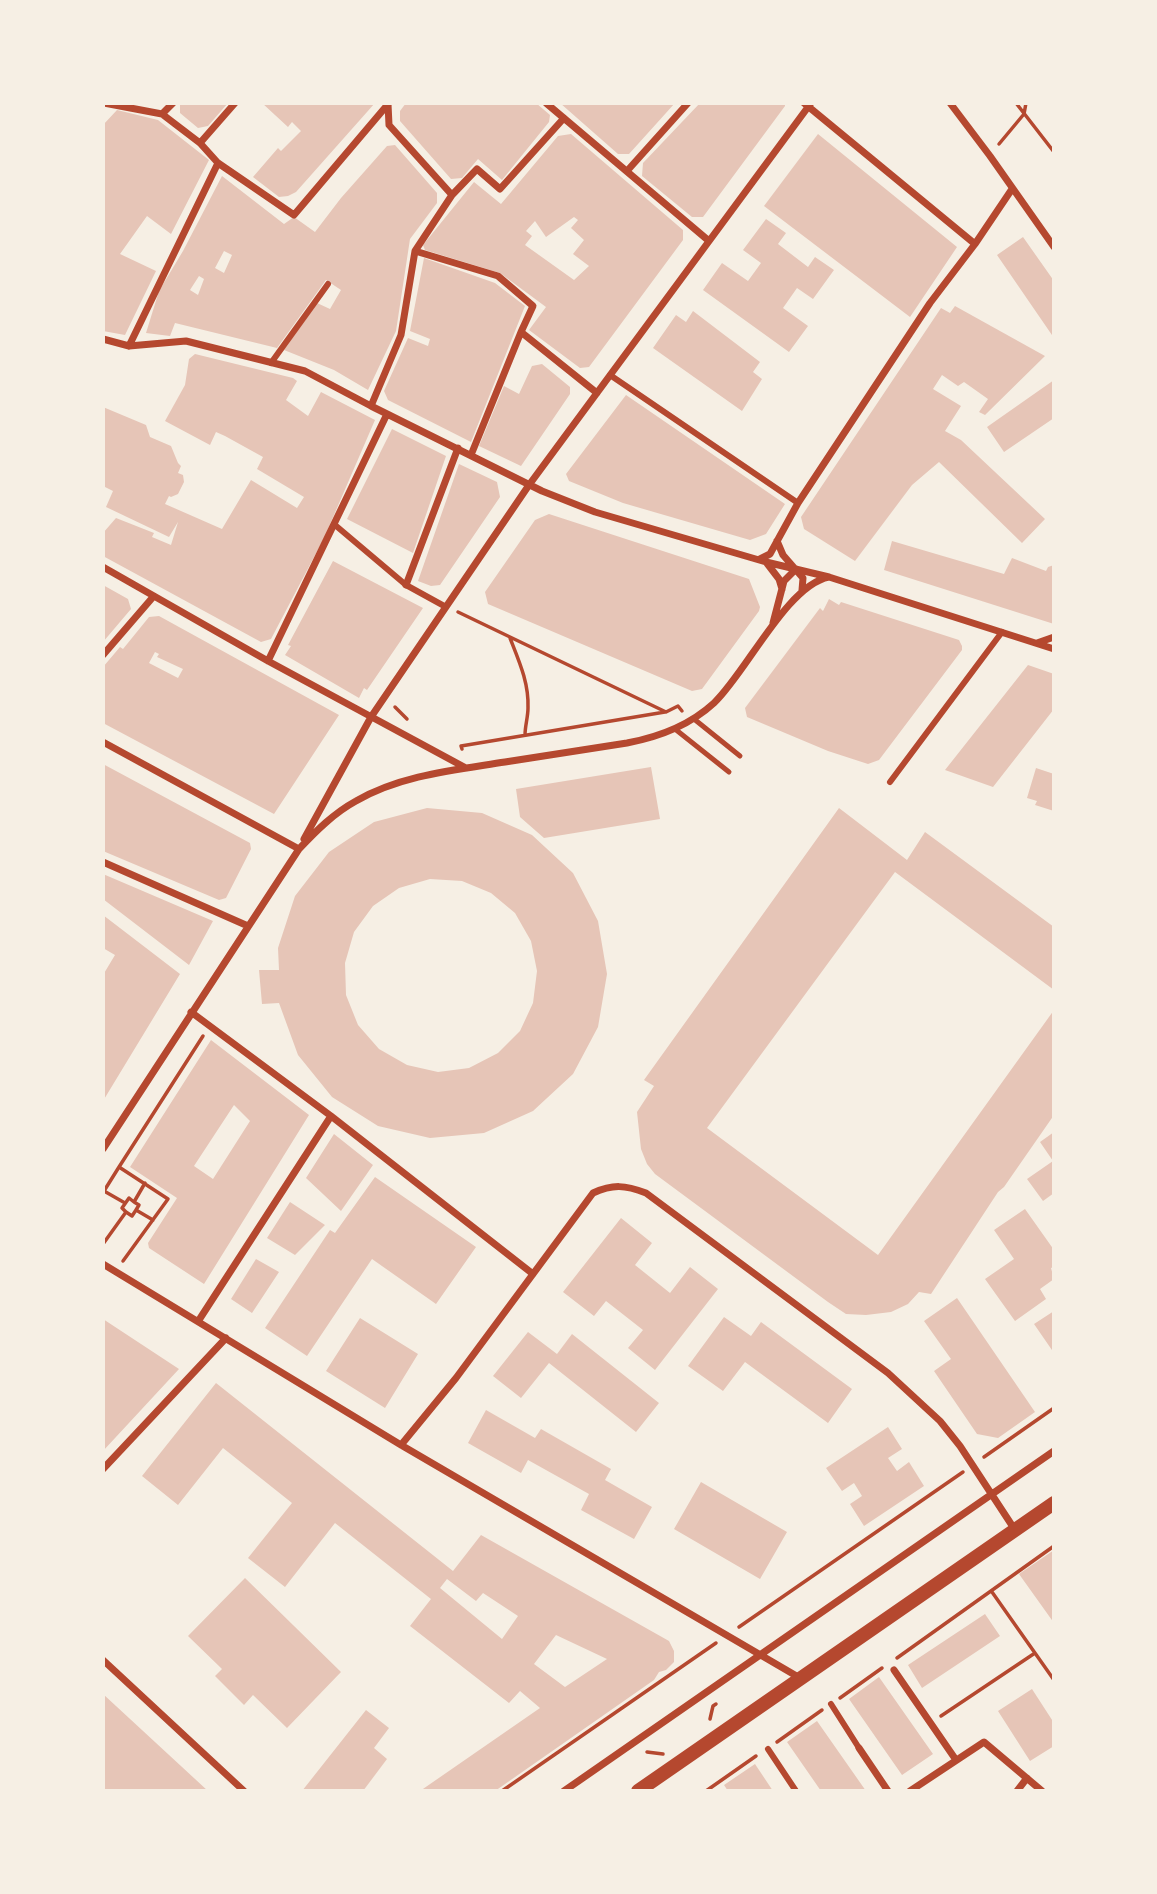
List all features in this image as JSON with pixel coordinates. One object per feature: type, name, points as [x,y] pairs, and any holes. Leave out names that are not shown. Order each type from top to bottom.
[{"type":"main road","points":[[638,1791],[1054,1503]]},
{"type":"street","points":[[104,103],[162,114],[200,143],[218,163],[294,215],[388,103]]},
{"type":"street","points":[[162,114],[173,103]]},
{"type":"street","points":[[200,143],[234,103]]},
{"type":"street","points":[[388,103],[389,125],[452,195]]},
{"type":"street","points":[[546,103],[709,241]]},
{"type":"street","points":[[627,171],[688,103]]},
{"type":"street","points":[[950,103],[1054,247]]},
{"type":"street","points":[[103,1149],[299,849],[371,717],[529,485],[808,105],[975,244]]},
{"type":"street","points":[[371,406],[401,335],[415,251],[452,195],[477,169],[500,189],[564,118]]},
{"type":"street","points":[[129,346],[218,163]]},
{"type":"street","points":[[756,560],[767,556],[798,503],[930,303],[975,244],[1012,188]]},
{"type":"street","points":[[415,251],[498,276],[533,306],[471,455]]},
{"type":"street","points":[[271,363],[328,284]]},
{"type":"street","points":[[521,332],[597,393]]},
{"type":"street","points":[[103,339],[129,346],[186,341],[306,371],[529,485],[595,512],[756,560],[829,577],[1054,649]]},
{"type":"street","points":[[610,375],[798,503]]},
{"type":"street","points":[[268,661],[387,414]]},
{"type":"street","points":[[407,586],[458,448]]},
{"type":"street","points":[[335,525],[407,586],[446,607]]},
{"type":"street","points":[[777,540],[783,555],[804,581],[801,594]]},
{"type":"street","points":[[766,562],[779,579],[782,589]]},
{"type":"street","points":[[103,567],[268,661],[466,768]]},
{"type":"street","points":[[772,628],[786,577],[796,569]]},
{"type":"street","points":[[299,849],[327,822],[368,794],[408,780],[647,739],[691,721],[722,694],[801,594],[813,583],[829,577]]},
{"type":"street","points":[[103,655],[153,597]]},
{"type":"street","points":[[890,782],[1002,632]]},
{"type":"street","points":[[1037,643],[1054,637]]},
{"type":"street","points":[[103,742],[299,849]]},
{"type":"street","points":[[103,862],[248,926]]},
{"type":"street","points":[[191,1012],[331,1116],[533,1273]]},
{"type":"street","points":[[199,1320],[331,1116]]},
{"type":"street","points":[[401,1446],[456,1378],[593,1193],[608,1186],[625,1185],[646,1193],[923,1402],[972,1465],[1014,1530]]},
{"type":"street","points":[[103,1264],[199,1320],[401,1446],[801,1678]]},
{"type":"street","points":[[103,1469],[226,1338]]},
{"type":"street","points":[[564,1791],[1054,1451]]},
{"type":"street","points":[[103,1660],[244,1791]]},
{"type":"street","points":[[892,1667],[956,1760]]},
{"type":"street","points":[[831,1704],[888,1791]]},
{"type":"street","points":[[909,1791],[984,1742],[1042,1791]]},
{"type":"street","points":[[768,1749],[796,1791]]},
{"type":"street","points":[[1017,1791],[1027,1778]]},
{"type":"lane","points":[[691,721],[740,756]]},
{"type":"lane","points":[[674,729],[729,772]]},
{"type":"path","points":[[1016,103],[1054,152]]},
{"type":"path","points":[[990,156],[1024,114],[1026,103]]},
{"type":"path","points":[[446,607],[666,712]]},
{"type":"path","points":[[509,636],[524,673],[527,690],[525,736]]},
{"type":"path","points":[[466,768],[461,746],[666,712],[678,706],[691,721]]},
{"type":"path","points":[[125,1204],[104,1192],[210,1026]]},
{"type":"path","points":[[116,1271],[168,1199],[119,1167]]},
{"type":"path","points":[[134,1202],[145,1183]]},
{"type":"path","points":[[129,1198],[134,1202],[139,1205],[132,1216],[122,1208],[129,1198]]},
{"type":"path","points":[[136,1210],[153,1220]]},
{"type":"path","points":[[103,1244],[127,1212]]},
{"type":"path","points":[[502,1791],[1054,1408]]},
{"type":"path","points":[[992,1592],[1054,1680]]},
{"type":"path","points":[[930,1723],[1035,1653]]},
{"type":"path","points":[[709,1724],[713,1706],[724,1698]]},
{"type":"path","points":[[639,1757],[649,1751],[665,1754]]},
{"type":"building","points":[[180,103],[228,103],[208,126],[198,128],[180,113]]},
{"type":"building","points":[[262,103],[375,103],[296,192],[279,197],[253,177],[278,148],[281,151],[301,131],[292,122],[288,127]]},
{"type":"building","points":[[406,103],[536,103],[550,115],[549,122],[502,180],[478,159],[462,178],[451,179],[400,121],[400,111]]},
{"type":"building","points":[[560,103],[675,103],[629,154],[618,154]]},
{"type":"building","points":[[700,103],[785,103],[785,106],[703,217],[692,217],[642,176],[643,163]]},
{"type":"building","points":[[117,110],[158,120],[209,160],[171,234],[147,216],[120,254],[156,271],[125,335],[103,331],[103,125]]},
{"type":"building","points":[[571,134],[683,230],[683,240],[589,367],[580,368],[529,330],[546,307],[500,273],[425,250],[423,245],[474,182],[501,204],[558,136]],"holes":[[[574,217],[578,220],[571,228],[584,240],[573,254],[589,266],[574,280],[525,245],[532,236],[526,231],[535,221],[546,237]]]},
{"type":"building","points":[[818,134],[957,247],[910,317],[764,206]]},
{"type":"building","points":[[395,145],[437,193],[437,203],[410,239],[396,331],[368,390],[334,370],[284,350],[317,303],[330,309],[341,290],[326,280],[277,348],[175,323],[170,336],[146,333],[159,291],[222,176],[284,224],[294,217],[315,232],[387,146]],"holes":[[[224,251],[232,255],[224,273],[215,268]],[[199,276],[204,279],[198,295],[190,290]]]},
{"type":"building","points":[[766,219],[786,233],[778,244],[808,267],[815,257],[834,270],[813,299],[797,288],[783,308],[808,326],[789,352],[703,290],[722,263],[748,281],[761,263],[743,250]]},
{"type":"building","points":[[1023,237],[1054,281],[1054,338],[997,255]]},
{"type":"building","points":[[424,258],[495,283],[525,306],[471,442],[388,400],[384,391],[408,338],[428,346],[430,339],[410,331]]},
{"type":"building","points":[[955,306],[1045,356],[985,415],[979,412],[988,399],[964,382],[958,386],[942,375],[933,389],[961,406],[945,431],[961,440],[1045,519],[1022,543],[939,462],[912,485],[855,561],[804,529],[801,517],[941,308],[950,313]]},
{"type":"building","points":[[693,311],[760,362],[753,372],[762,379],[742,411],[653,348],[676,315],[686,322]]},
{"type":"building","points":[[195,354],[293,378],[297,381],[286,400],[308,416],[321,392],[375,420],[324,538],[271,639],[261,642],[103,556],[103,533],[116,518],[154,533],[152,537],[171,545],[178,522],[169,537],[106,507],[113,491],[103,486],[103,407],[146,425],[150,437],[171,446],[181,466],[178,473],[183,475],[184,482],[178,494],[169,496],[165,504],[222,529],[251,480],[297,508],[304,497],[257,469],[263,457],[225,436],[216,432],[210,445],[165,421],[185,385],[189,359]]},
{"type":"building","points":[[542,364],[570,387],[570,394],[521,466],[479,446],[504,386],[519,394],[532,366]]},
{"type":"building","points":[[1054,380],[1054,418],[1004,452],[987,427]]},
{"type":"building","points":[[626,395],[785,504],[766,534],[750,540],[623,503],[569,481],[566,474]]},
{"type":"building","points":[[392,429],[446,456],[413,553],[347,519]]},
{"type":"building","points":[[459,464],[497,482],[500,497],[440,585],[431,586],[418,581]]},
{"type":"building","points":[[549,514],[749,579],[760,607],[759,611],[702,689],[692,691],[488,604],[485,592],[535,520]]},
{"type":"building","points":[[892,541],[1004,574],[1012,558],[1046,571],[1054,565],[1054,624],[884,570]]},
{"type":"building","points":[[333,561],[423,608],[359,698],[285,655]]},
{"type":"building","points":[[103,585],[128,599],[131,609],[103,642]]},
{"type":"building","points":[[829,599],[839,605],[841,602],[959,640],[962,646],[962,650],[879,760],[868,764],[828,751],[747,717],[745,708],[820,608],[823,611]]},
{"type":"building","points":[[159,616],[339,715],[274,814],[103,723],[103,667],[120,647],[123,649],[149,617]],"holes":[[[155,652],[159,654],[157,657],[183,669],[178,678],[149,663]]]},
{"type":"building","points":[[1028,665],[1054,674],[1054,709],[993,787],[945,770]]},
{"type":"building","points":[[103,764],[250,843],[251,849],[226,898],[219,900],[103,851]]},
{"type":"building","points":[[651,767],[660,819],[544,838],[520,817],[516,789]]},
{"type":"building","points":[[1036,768],[1054,774],[1054,811],[1035,805],[1037,801],[1027,798]]},
{"type":"building","points":[[427,808],[482,813],[532,835],[573,873],[598,921],[607,974],[598,1027],[573,1074],[533,1111],[484,1133],[430,1138],[378,1126],[332,1097],[298,1055],[279,1003],[262,1004],[259,970],[279,970],[278,948],[295,896],[329,852],[374,822]],"holes":[[[430,879],[462,881],[491,893],[515,913],[531,941],[537,971],[533,1003],[520,1031],[498,1053],[469,1068],[438,1072],[407,1065],[379,1049],[358,1025],[346,995],[345,963],[354,932],[373,906],[399,888]]]},
{"type":"building","points":[[839,808],[907,860],[925,832],[1054,927],[1054,990],[895,872],[707,1128],[878,1255],[1054,1010],[1054,1115],[998,1192],[931,1294],[919,1292],[908,1304],[891,1312],[866,1315],[846,1314],[828,1302],[655,1174],[641,1149],[637,1112],[654,1086],[644,1080]]},
{"type":"building","points":[[103,874],[213,921],[189,965],[103,899]]},
{"type":"building","points":[[103,915],[180,974],[103,1101],[103,975],[115,955],[103,948]]},
{"type":"building","points":[[211,1040],[309,1115],[204,1284],[149,1248],[148,1243],[177,1198],[130,1167]],"holes":[[[234,1105],[250,1121],[213,1179],[194,1166]]]},
{"type":"building","points":[[1054,1132],[1054,1193],[1043,1201],[1027,1179],[1053,1161],[1040,1142]]},
{"type":"building","points":[[334,1134],[373,1165],[341,1211],[306,1178]]},
{"type":"building","points":[[375,1177],[476,1247],[436,1304],[372,1259],[307,1356],[265,1328],[330,1230],[335,1233]]},
{"type":"building","points":[[290,1202],[325,1225],[295,1255],[267,1238]]},
{"type":"building","points":[[1025,1209],[1054,1250],[1054,1267],[1051,1268],[1054,1279],[1040,1289],[1046,1299],[1015,1321],[985,1279],[1014,1259],[994,1230]]},
{"type":"building","points":[[621,1218],[652,1243],[635,1265],[670,1293],[690,1267],[718,1289],[655,1370],[628,1348],[643,1330],[606,1301],[594,1316],[563,1292]]},
{"type":"building","points":[[256,1259],[279,1272],[252,1313],[231,1299]]},
{"type":"building","points":[[957,1298],[1035,1412],[998,1438],[977,1434],[934,1371],[951,1359],[924,1321]]},
{"type":"building","points":[[1054,1311],[1054,1353],[1034,1324]]},
{"type":"building","points":[[724,1317],[751,1336],[761,1322],[852,1389],[828,1423],[745,1362],[723,1391],[688,1366]]},
{"type":"building","points":[[360,1318],[418,1354],[385,1408],[326,1371]]},
{"type":"building","points":[[103,1319],[179,1369],[103,1451]]},
{"type":"building","points":[[528,1332],[557,1354],[572,1334],[659,1403],[636,1432],[549,1363],[521,1398],[493,1376]]},
{"type":"building","points":[[216,1383],[453,1571],[481,1535],[669,1641],[674,1651],[674,1662],[666,1670],[659,1672],[654,1680],[495,1791],[420,1791],[540,1708],[520,1691],[509,1703],[410,1626],[431,1599],[335,1523],[285,1587],[248,1558],[292,1503],[223,1448],[178,1505],[142,1476]],"holes":[[[447,1579],[476,1601],[483,1593],[518,1616],[502,1639],[440,1588]],[[556,1635],[607,1659],[565,1687],[534,1664]]]},
{"type":"building","points":[[486,1410],[535,1438],[541,1429],[611,1469],[605,1480],[652,1507],[634,1539],[581,1510],[589,1494],[528,1460],[521,1473],[468,1443]]},
{"type":"building","points":[[888,1427],[902,1449],[888,1458],[897,1471],[909,1462],[924,1486],[864,1526],[850,1504],[862,1496],[854,1483],[842,1491],[826,1468]]},
{"type":"building","points":[[701,1482],[787,1532],[760,1579],[674,1529]]},
{"type":"building","points":[[1054,1550],[1054,1623],[1019,1574]]},
{"type":"building","points":[[245,1578],[341,1672],[287,1728],[253,1695],[244,1705],[215,1676],[222,1669],[188,1636]]},
{"type":"building","points":[[985,1614],[1000,1636],[922,1688],[908,1665]]},
{"type":"building","points":[[879,1677],[933,1754],[902,1775],[849,1699]]},
{"type":"building","points":[[1032,1689],[1054,1723],[1054,1746],[1030,1761],[998,1711]]},
{"type":"building","points":[[103,1694],[208,1791],[103,1791]]},
{"type":"building","points":[[366,1710],[389,1728],[374,1748],[387,1759],[363,1791],[302,1791]]},
{"type":"building","points":[[817,1721],[866,1791],[821,1791],[787,1742]]},
{"type":"building","points":[[755,1764],[773,1791],[728,1791],[724,1785]]}]
